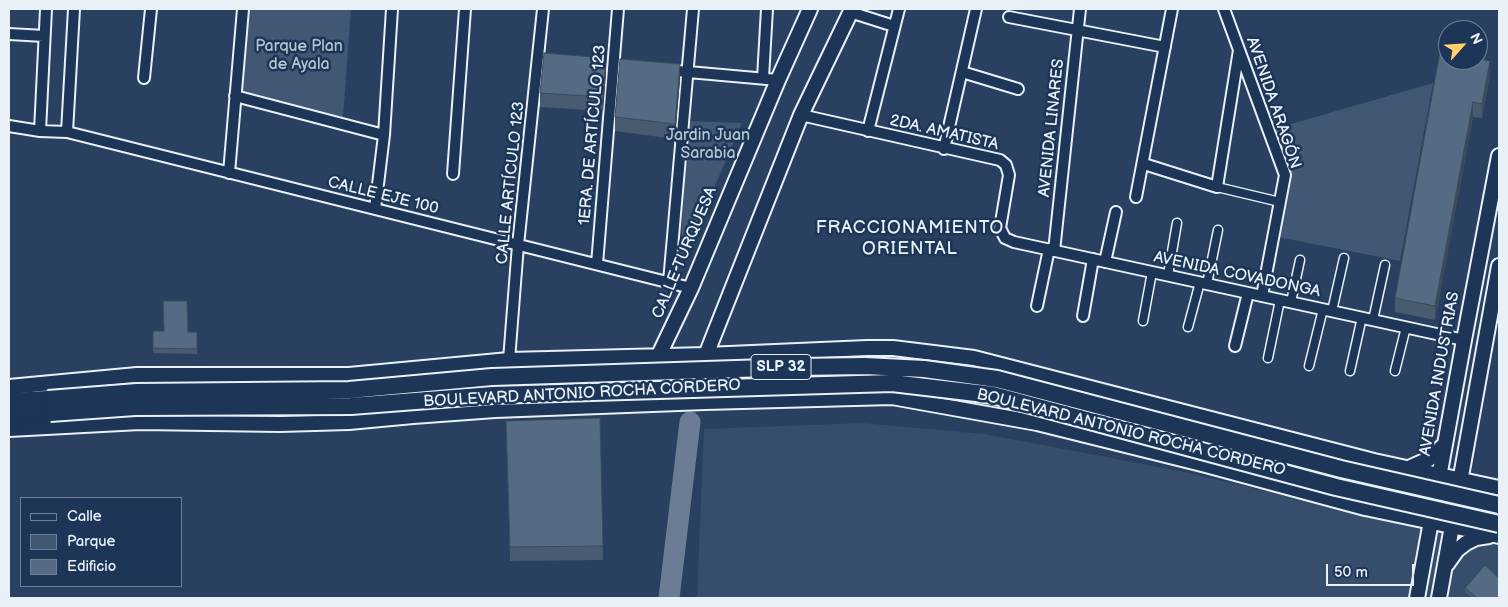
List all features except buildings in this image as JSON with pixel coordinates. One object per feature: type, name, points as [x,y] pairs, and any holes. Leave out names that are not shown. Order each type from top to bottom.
[{"type":"highway","name":"BOULEVARD ANTONIO ROCHA CORDERO","points":[[9,416],[49,406],[136,392],[349,390],[492,378],[798,367],[865,366],[924,369],[997,379],[1341,469],[1499,505]]},
{"type":"highway","name":"BOULEVARD ANTONIO ROCHA CORDERO","points":[[9,401],[49,406],[351,406],[492,395],[892,383],[993,395],[1336,486],[1499,532]]},
{"type":"main road","name":"CALLE TURQUESA","points":[[658,404],[658,357],[691,288],[778,80],[810,9]]},
{"type":"main road","points":[[705,402],[706,355],[801,115],[851,10]]},
{"type":"main road","name":"AVENIDA INDUSTRIAS","points":[[1417,598],[1499,156]]},
{"type":"main road","points":[[1438,598],[1499,266]]},
{"type":"main road","name":"BOULEVARD ANTONIO ROCHA CORDERO","points":[[9,386],[137,375],[349,374],[509,360],[658,357],[893,348],[974,358],[1374,461],[1440,474],[1499,489]]},
{"type":"main road","points":[[756,353],[745,357],[739,363],[735,378],[736,386],[741,393],[747,398],[757,401]]},
{"type":"main road","points":[[602,357],[617,362],[626,373],[627,380],[626,388],[619,400],[604,406]]},
{"type":"main road","name":"BOULEVARD ANTONIO ROCHA CORDERO","points":[[9,429],[140,422],[280,424],[349,422],[486,411],[892,397],[1037,422],[1192,461],[1365,508],[1452,526],[1499,532]]},
{"type":"main road","points":[[1467,438],[1468,461],[1473,471],[1480,478],[1499,489],[1486,498],[1480,510],[1483,525],[1499,532]]},
{"type":"main road","points":[[1407,468],[1429,459],[1445,444]]},
{"type":"main road","points":[[1365,508],[1387,503],[1392,499],[1398,487],[1392,470],[1374,461]]},
{"type":"main road","points":[[1398,515],[1416,529],[1421,538],[1424,559]]},
{"type":"main road","points":[[1442,576],[1450,558],[1466,543],[1499,532]]},
{"type":"street","points":[[40,131],[46,9]]},
{"type":"street","points":[[67,132],[74,9]]},
{"type":"street","points":[[144,78],[151,9]]},
{"type":"street","points":[[229,173],[243,9]]},
{"type":"street","points":[[375,209],[384,135],[392,9]]},
{"type":"street","points":[[452,174],[465,9]]},
{"type":"street","name":"CALLE ARTÍCULO 123","points":[[509,360],[518,245],[544,60],[543,9]]},
{"type":"street","name":"1ERA. DE ARTÍCULO 123","points":[[597,264],[618,9]]},
{"type":"street","points":[[669,282],[693,9]]},
{"type":"street","points":[[763,78],[767,9]]},
{"type":"street","points":[[868,131],[899,9]]},
{"type":"street","points":[[944,149],[976,9]]},
{"type":"street","name":"AVENIDA LINARES","points":[[1037,306],[1052,250],[1080,9]]},
{"type":"street","points":[[1136,197],[1144,164],[1172,9]]},
{"type":"street","name":"AVENIDA ARAGÓN","points":[[1224,9],[1285,175],[1262,296]]},
{"type":"street","points":[[851,10],[894,26]]},
{"type":"street","points":[[1009,17],[1166,47]]},
{"type":"street","points":[[9,34],[44,36]]},
{"type":"street","points":[[1216,187],[1240,49]]},
{"type":"street","points":[[660,70],[778,80]]},
{"type":"street","points":[[962,72],[1018,90]]},
{"type":"street","points":[[235,96],[384,135]]},
{"type":"street","name":"2DA. AMATISTA","points":[[801,115],[944,149],[1000,160],[1006,165],[1009,175],[1000,228],[1005,238]]},
{"type":"street","name":"CALLE EJE 100","points":[[9,126],[40,131],[67,132],[691,288]]},
{"type":"street","points":[[1144,164],[1216,187],[1280,202]]},
{"type":"street","points":[[1105,262],[1116,212]]},
{"type":"street","points":[[1168,275],[1177,223]]},
{"type":"street","points":[[1188,327],[1218,230]]},
{"type":"street","name":"AVENIDA COVADONGA","points":[[1005,238],[1014,242],[1464,340]]},
{"type":"street","points":[[1310,366],[1344,258]]},
{"type":"street","points":[[1082,316],[1093,259]]},
{"type":"street","points":[[1291,302],[1300,260]]},
{"type":"street","points":[[1373,320],[1385,265]]},
{"type":"street","points":[[1143,321],[1152,272]]},
{"type":"street","points":[[1235,346],[1248,293]]},
{"type":"street","points":[[1268,358],[1280,300]]},
{"type":"street","points":[[1350,371],[1362,317]]},
{"type":"street","points":[[1395,371],[1406,327]]},
{"type":"shaded area","points":[[862,423],[984,434],[1180,471],[1499,546],[1499,598],[697,598],[704,429]]},
{"type":"green space","name":"Parque Plan de Ayala","points":[[248,9],[351,9],[343,117],[241,92]]},
{"type":"green space","points":[[1433,83],[1400,261],[1278,237],[1290,173],[1274,129]]},
{"type":"green space","name":"Jardin Juan Sarabia","points":[[687,121],[742,123],[680,267]]},
{"type":"waterway","points":[[669,598],[690,422]]},
{"type":"district","name":"FRACCIONAMIENTO ORIENTAL","points":[[910,238]]}]
